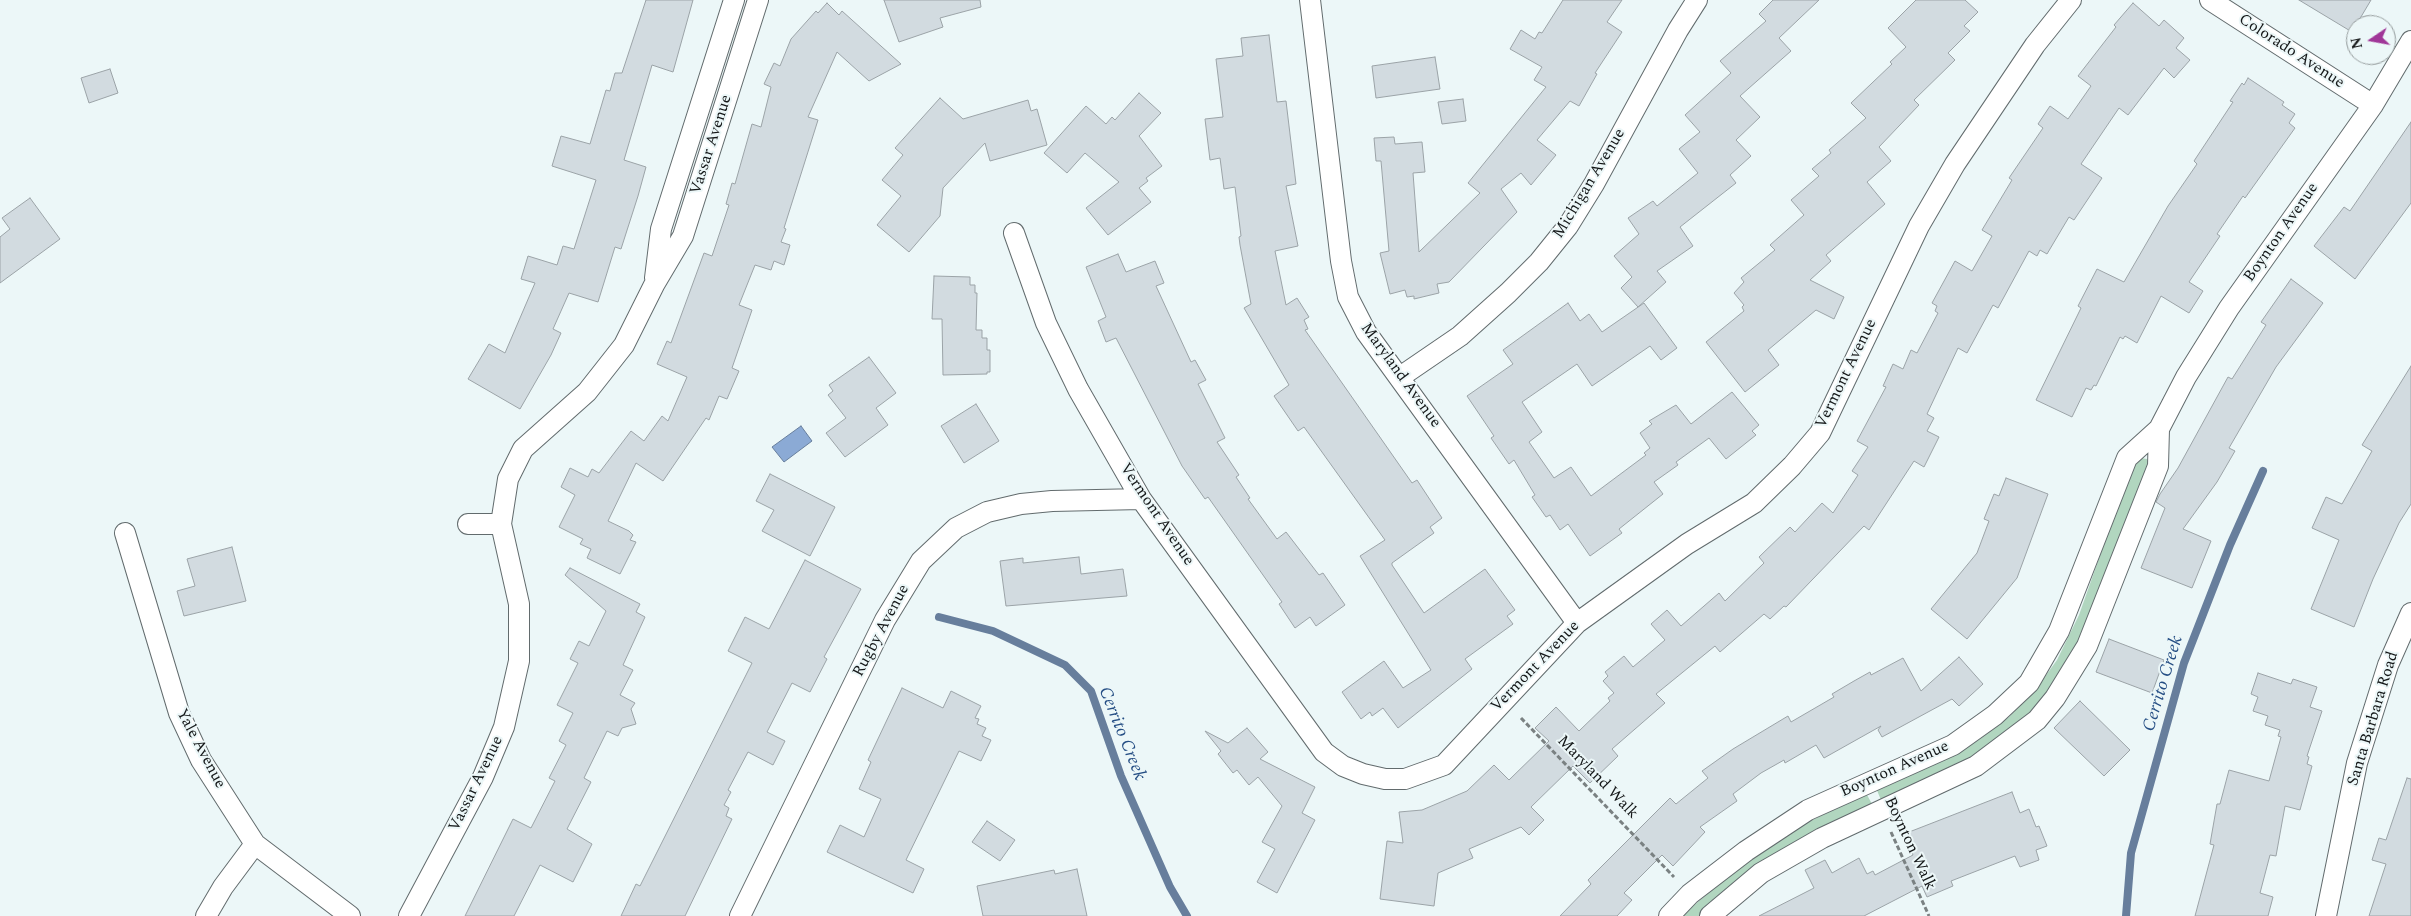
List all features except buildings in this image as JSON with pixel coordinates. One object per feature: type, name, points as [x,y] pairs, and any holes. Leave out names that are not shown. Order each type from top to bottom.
[{"type":"street","name":"Vassar Avenue","points":[[654,285],[661,229],[734,0]]},
{"type":"street","name":"Vassar Avenue","points":[[409,916],[483,777],[504,727],[519,661],[519,604],[501,524],[508,479],[523,449],[587,392],[624,345],[654,285],[683,236],[758,0]]},
{"type":"street","name":"Maryland Avenue","points":[[1310,0],[1340,261],[1348,297],[1366,332],[1578,623]]},
{"type":"street","name":"Michigan Avenue","points":[[1400,377],[1460,336],[1494,306],[1539,262],[1568,226],[1678,30],[1697,0]]},
{"type":"street","name":"Vermont Avenue","points":[[1014,233],[1046,323],[1078,389],[1141,499],[1324,752],[1343,766],[1385,779],[1405,779],[1444,765],[1504,699],[1578,623],[1687,544],[1754,503],[1792,466],[1820,433],[1923,218],[1955,164],[2035,45],[2071,0]]},
{"type":"street","name":"Colorado Avenue","points":[[2210,0],[2373,105]]},
{"type":"street","name":"Boynton Avenue","points":[[1670,916],[1690,894],[1739,856],[1808,810],[1952,745],[1994,715],[2029,683],[2060,631],[2127,458],[2159,429],[2186,377],[2229,308],[2373,105],[2411,41]]},
{"type":"street","name":"Boynton Avenue","points":[[1710,916],[1761,874],[1822,838],[1880,809],[1976,766],[2037,720],[2055,698],[2087,646],[2158,466],[2159,429]]},
{"type":"street","name":"Rugby Avenue","points":[[740,916],[884,620],[921,561],[956,528],[987,512],[1044,501],[1141,499]]},
{"type":"street","points":[[468,524],[501,524]]},
{"type":"street","name":"Yale Avenue","points":[[125,533],[179,713],[201,760],[255,844],[350,916]]},
{"type":"street","name":"Santa Barbara Road","points":[[2326,916],[2357,763],[2388,665],[2411,613]]},
{"type":"street","points":[[206,916],[223,887],[255,844]]},
{"type":"path","name":"Maryland Walk","points":[[1504,699],[1672,875]]},
{"type":"path","name":"Boynton Walk","points":[[1880,809],[1929,916]]},
{"type":"green space","points":[[2141,458],[2147,459],[2149,463],[2082,640],[2031,715],[1970,760],[1881,800],[1876,788],[1924,768],[1977,741],[2009,717],[2036,689],[2057,660],[2079,615],[2133,462]]},
{"type":"green space","points":[[1866,793],[1872,804],[1736,882],[1699,916],[1681,916],[1741,866],[1789,832]]},
{"type":"water","points":[[801,426],[812,441],[784,462],[772,447]]},
{"type":"waterway","name":"Cerrito Creek","points":[[2126,916],[2131,853],[2184,663],[2230,545],[2263,471]]},
{"type":"waterway","name":"Cerrito Creek","points":[[939,617],[993,631],[1065,665],[1091,691],[1121,776],[1170,887],[1187,916]]}]
